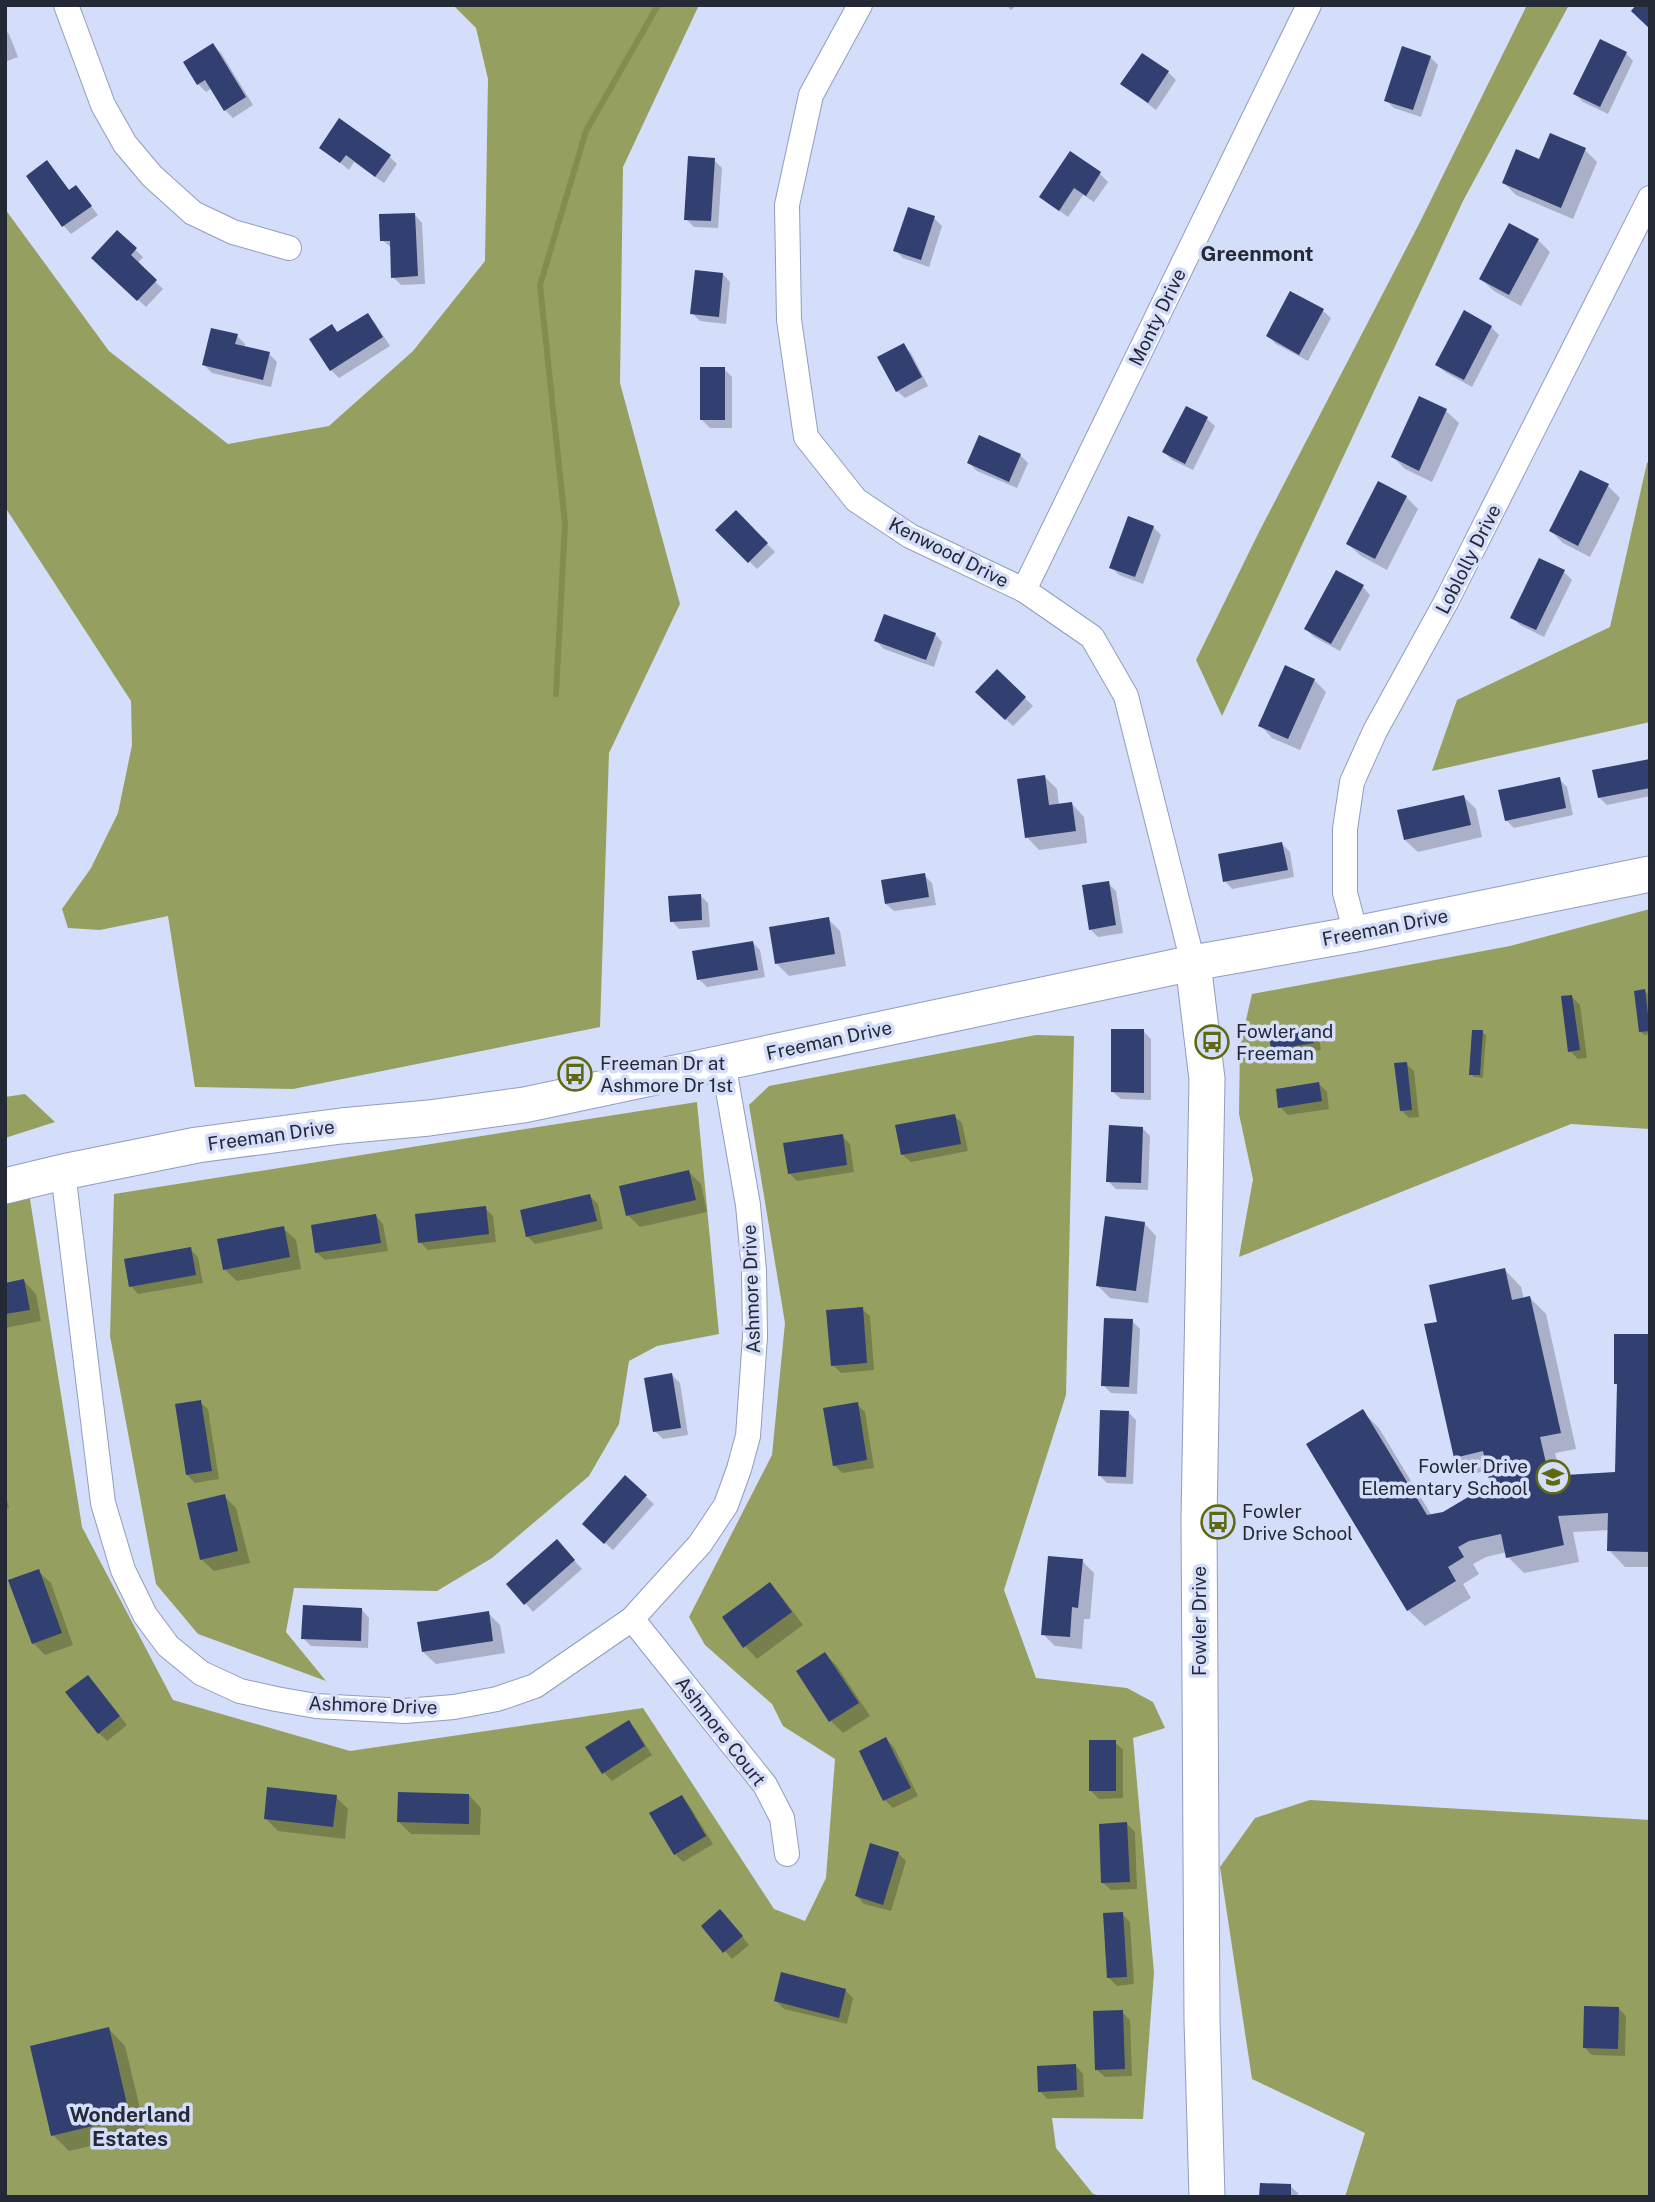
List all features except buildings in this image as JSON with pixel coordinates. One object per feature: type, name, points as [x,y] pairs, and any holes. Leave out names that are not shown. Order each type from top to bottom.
[{"type":"street","points":[[66,5],[103,105],[125,144],[152,176],[193,213],[233,232],[289,248]]},
{"type":"street","name":"Kenwood Drive","points":[[860,5],[811,94],[787,205],[789,320],[806,437],[856,500],[910,536],[1024,590],[1091,637],[1126,696],[1193,962]]},
{"type":"street","name":"Monty Drive","points":[[1024,590],[1309,5]]},
{"type":"street","name":"Loblolly Drive","points":[[1356,934],[1345,893],[1345,829],[1352,782],[1479,538],[1650,198]]},
{"type":"street","name":"Freeman Drive","points":[[5,1186],[223,1141],[524,1105],[1193,962],[1356,934],[1650,874]]},
{"type":"street","name":"Fowler Drive","points":[[1193,962],[1207,1079],[1199,1533],[1202,2020],[1207,2197]]},
{"type":"street","name":"Ashmore Drive","points":[[63,1172],[103,1503],[123,1570],[145,1615],[168,1646],[201,1674],[240,1691],[316,1706],[405,1711],[454,1707],[497,1699],[536,1686],[632,1619],[700,1544],[726,1506],[748,1436],[755,1337],[754,1270],[748,1205],[723,1062]]},
{"type":"street","name":"Ashmore Court","points":[[632,1619],[765,1785],[782,1818],[787,1854]]},
{"type":"green space","points":[[453,5],[699,5],[623,167],[620,383],[680,604],[609,753],[600,1027],[293,1089],[195,1087],[168,916],[100,930],[68,928],[62,909],[91,868],[118,813],[132,745],[131,701],[5,507],[5,209],[109,351],[228,444],[329,426],[413,351],[485,261],[488,79],[476,28]]},
{"type":"green space","points":[[1527,5],[1569,5],[1463,201],[1222,716],[1196,660],[1259,532],[1420,222]]},
{"type":"green space","points":[[1650,460],[1650,722],[1432,771],[1457,700],[1610,627],[1647,463]]},
{"type":"green space","points":[[1650,909],[1650,1129],[1571,1124],[1239,1257],[1253,1179],[1239,1114],[1240,1046],[1252,994],[1510,946]]},
{"type":"green space","points":[[1036,1035],[1074,1036],[1066,1395],[1004,1590],[1036,1678],[1127,1688],[1153,1702],[1165,1728],[1133,1738],[1154,1973],[1143,2119],[1052,2118],[1056,2148],[1093,2194],[1106,2197],[5,2197],[5,1200],[29,1193],[82,1527],[173,1700],[350,1751],[643,1708],[774,1909],[805,1921],[826,1878],[835,1759],[783,1726],[772,1704],[705,1645],[689,1617],[772,1455],[785,1323],[749,1105],[769,1086]]},
{"type":"green space","points":[[25,1094],[55,1122],[5,1138],[5,1097]]},
{"type":"green space","points":[[697,1102],[719,1334],[657,1346],[629,1361],[619,1424],[589,1476],[492,1558],[437,1591],[294,1588],[286,1632],[326,1681],[198,1634],[156,1584],[110,1336],[114,1194]]},
{"type":"green space","points":[[1310,1800],[1650,1820],[1650,2197],[1345,2197],[1365,2133],[1252,2079],[1220,1867],[1255,1818]]},
{"type":"waterway","points":[[556,694],[565,523],[540,285],[586,131],[658,5]]},
{"type":"place","name":"Fowler and Freeman","points":[[1212,1042]]},
{"type":"place","name":"Freeman Dr at Ashmore Dr 1st","points":[[575,1074]]},
{"type":"place","name":"Fowler Drive Elementary School","points":[[1553,1477]]},
{"type":"place","name":"Fowler Drive School","points":[[1218,1522]]},
{"type":"district","name":"Greenmont","points":[[1257,253]]},
{"type":"district","name":"Wonderland Estates","points":[[130,2126]]}]
